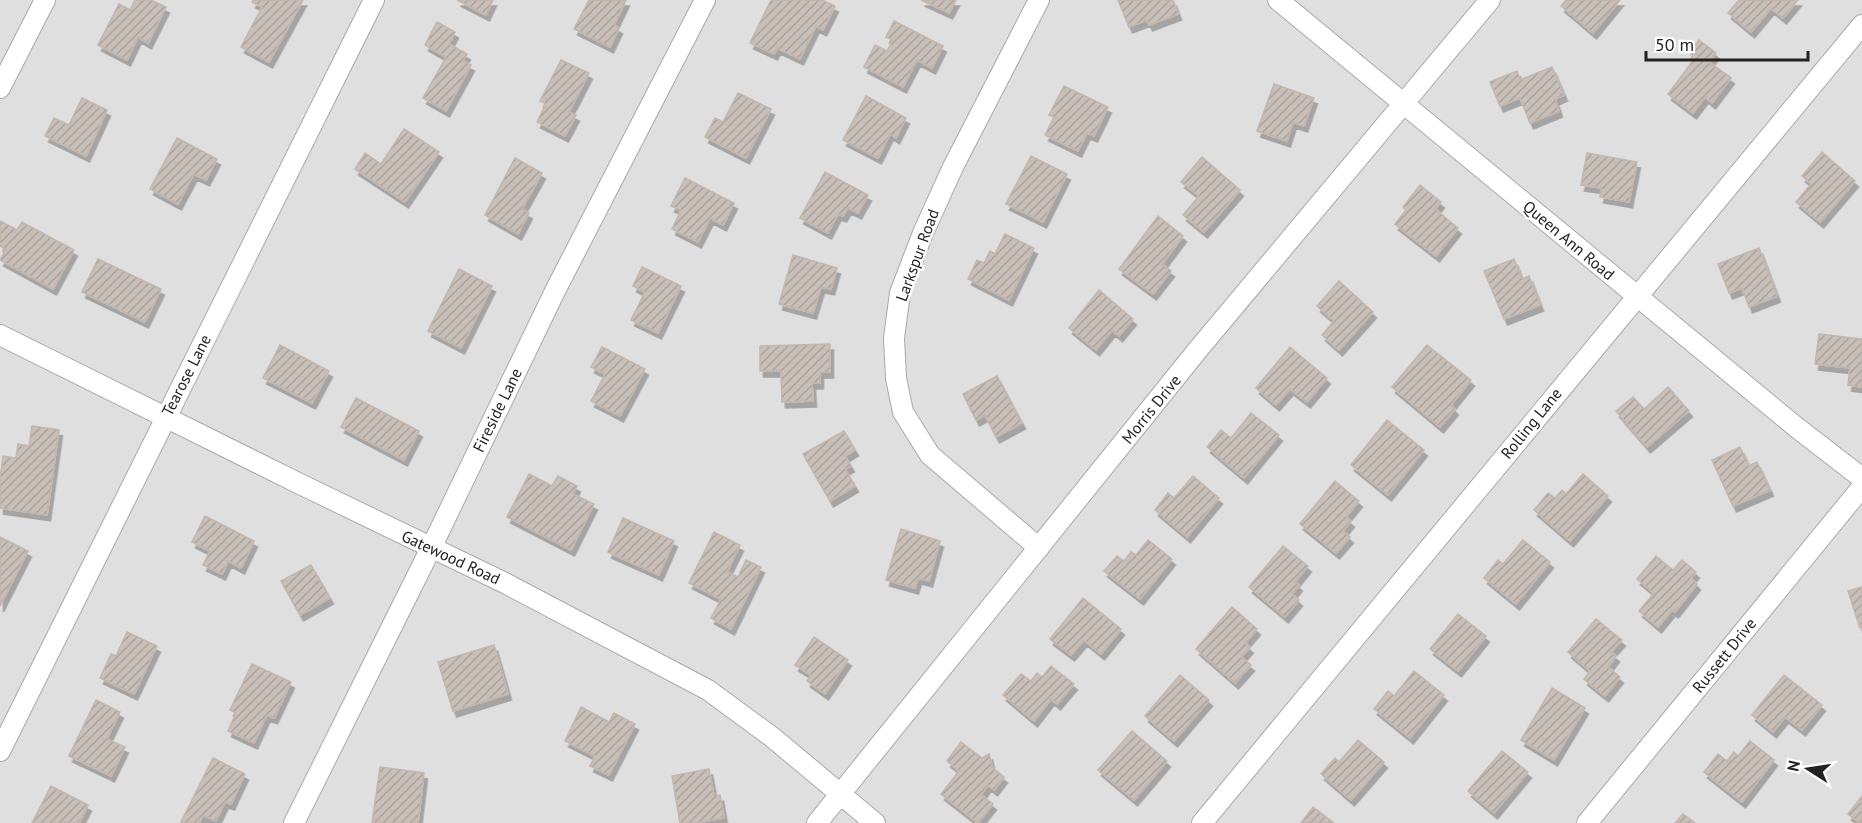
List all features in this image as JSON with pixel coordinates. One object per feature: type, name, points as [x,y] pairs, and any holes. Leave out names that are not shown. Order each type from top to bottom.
[{"type":"street","points":[[0,88],[45,0]]},
{"type":"street","name":"Tearose Lane","points":[[0,751],[374,0]]},
{"type":"street","name":"Fireside Lane","points":[[294,823],[431,548],[555,289],[705,0]]},
{"type":"street","name":"Larkspur Road","points":[[1039,0],[953,167],[923,233],[900,293],[894,338],[896,378],[903,412],[930,455],[1039,548]]},
{"type":"street","name":"Queen Ann Road","points":[[1278,0],[1796,427],[1862,478]]},
{"type":"street","name":"Morris Drive","points":[[817,823],[1196,352],[1490,0]]},
{"type":"street","name":"Rolling Lane","points":[[1202,823],[1862,25]]},
{"type":"street","name":"Gatewood Road","points":[[0,335],[515,588],[708,690],[772,737],[875,823]]},
{"type":"street","name":"Russett Drive","points":[[1587,823],[1862,487]]},
{"type":"shaded area","points":[[0,0],[1862,0],[1862,823],[0,823]]},
{"type":"building","points":[[135,0],[151,0],[166,7],[148,43],[138,37],[127,60],[98,45],[119,4],[130,10]]},
{"type":"building","points":[[253,0],[303,0],[269,62],[241,47],[262,7],[252,2]]},
{"type":"building","points":[[457,0],[493,0],[486,15]]},
{"type":"building","points":[[589,0],[626,0],[614,25],[619,28],[610,47],[574,29]]},
{"type":"building","points":[[771,0],[822,0],[835,6],[823,30],[816,26],[800,59],[777,48],[774,54],[750,43]]},
{"type":"building","points":[[921,0],[956,0],[949,13]]},
{"type":"building","points":[[1118,0],[1173,0],[1178,14],[1149,25],[1147,20],[1129,27]]},
{"type":"building","points":[[1566,0],[1620,0],[1593,33],[1561,6]]},
{"type":"building","points":[[1739,0],[1798,0],[1783,18],[1771,8],[1751,32],[1728,13]]},
{"type":"building","points":[[894,21],[943,46],[932,68],[917,60],[903,87],[864,67],[875,45],[887,51],[893,40],[886,37]]},
{"type":"building","points":[[437,22],[455,32],[449,44],[467,54],[463,61],[471,65],[446,111],[423,98],[446,57],[425,45]]},
{"type":"building","points":[[1699,40],[1716,53],[1709,62],[1731,78],[1712,103],[1705,97],[1693,113],[1668,94],[1692,62],[1691,50]]},
{"type":"building","points":[[561,60],[589,73],[569,112],[576,115],[565,136],[537,122],[546,104],[540,101]]},
{"type":"building","points":[[1552,67],[1564,95],[1555,99],[1559,111],[1530,123],[1520,98],[1500,106],[1490,82],[1517,71],[1520,80]]},
{"type":"building","points":[[1274,84],[1314,98],[1304,126],[1293,122],[1287,141],[1257,131]]},
{"type":"building","points":[[1064,86],[1108,107],[1094,136],[1087,133],[1078,151],[1045,135],[1054,117],[1049,115]]},
{"type":"building","points":[[738,93],[771,109],[746,158],[705,137],[715,118],[723,122]]},
{"type":"building","points":[[866,96],[906,118],[896,138],[890,134],[878,158],[843,140]]},
{"type":"building","points":[[82,98],[107,110],[86,156],[45,136],[54,118],[69,125]]},
{"type":"building","points":[[404,129],[439,152],[405,202],[355,169],[365,153],[381,164]]},
{"type":"building","points":[[177,138],[217,159],[206,180],[194,174],[178,204],[150,189]]},
{"type":"building","points":[[1822,152],[1855,181],[1820,222],[1796,202],[1811,184],[1802,176]]},
{"type":"building","points":[[1587,153],[1637,162],[1629,202],[1600,197],[1602,188],[1581,185]]},
{"type":"building","points":[[1031,156],[1067,174],[1043,222],[1006,204]]},
{"type":"building","points":[[1202,157],[1240,190],[1204,232],[1183,215],[1199,196],[1181,182]]},
{"type":"building","points":[[515,158],[542,173],[522,209],[529,213],[518,234],[485,215]]},
{"type":"building","points":[[825,172],[868,195],[858,213],[848,208],[843,216],[838,214],[828,233],[800,218]]},
{"type":"building","points":[[685,178],[734,203],[723,225],[710,218],[698,242],[672,229],[681,210],[671,206]]},
{"type":"building","points":[[1420,185],[1441,202],[1435,209],[1458,228],[1436,256],[1395,224],[1406,210],[1403,207]]},
{"type":"building","points":[[1158,216],[1183,236],[1162,264],[1171,271],[1153,294],[1119,269]]},
{"type":"building","points":[[0,221],[17,230],[22,222],[74,250],[53,289],[0,260],[6,249],[0,246]]},
{"type":"building","points":[[1005,234],[1034,248],[1009,300],[968,279],[977,260],[984,263],[990,251],[995,254]]},
{"type":"building","points":[[1759,248],[1777,296],[1749,307],[1742,288],[1729,293],[1718,264]]},
{"type":"building","points":[[793,255],[837,268],[831,289],[821,287],[813,313],[779,304]]},
{"type":"building","points":[[98,259],[161,289],[145,322],[82,292]]},
{"type":"building","points":[[1514,259],[1522,279],[1529,276],[1540,305],[1504,319],[1484,271]]},
{"type":"building","points":[[642,267],[681,286],[658,333],[631,320],[645,292],[633,286]]},
{"type":"building","points":[[459,269],[492,286],[461,348],[428,331]]},
{"type":"building","points":[[1339,281],[1373,312],[1339,350],[1322,335],[1334,321],[1317,306]]},
{"type":"building","points":[[1099,290],[1133,319],[1119,336],[1112,330],[1096,350],[1069,328]]},
{"type":"building","points":[[1819,334],[1862,339],[1862,387],[1848,385],[1850,368],[1815,364]]},
{"type":"building","points":[[830,344],[830,372],[820,372],[820,383],[812,383],[813,401],[782,402],[781,371],[760,371],[760,346]]},
{"type":"building","points":[[280,345],[329,371],[312,403],[263,378]]},
{"type":"building","points":[[1427,345],[1471,380],[1451,405],[1455,409],[1440,427],[1392,387]]},
{"type":"building","points":[[602,347],[645,369],[620,416],[591,401],[605,374],[591,367]]},
{"type":"building","points":[[1290,347],[1327,378],[1307,402],[1290,389],[1276,405],[1256,388]]},
{"type":"building","points":[[997,376],[1022,423],[996,437],[985,415],[976,420],[963,394]]},
{"type":"building","points":[[1668,387],[1689,411],[1647,447],[1616,411],[1633,397],[1644,409]]},
{"type":"building","points":[[356,398],[419,431],[404,460],[341,427]]},
{"type":"building","points":[[1251,413],[1279,435],[1244,478],[1207,447],[1221,430],[1231,438]]},
{"type":"building","points":[[1387,420],[1424,450],[1388,495],[1351,465]]},
{"type":"building","points":[[32,426],[59,430],[47,515],[0,508],[3,456],[16,458],[18,444],[29,446]]},
{"type":"building","points":[[844,431],[855,450],[845,456],[851,466],[845,469],[855,486],[830,501],[803,454]]},
{"type":"building","points":[[1740,447],[1749,466],[1757,462],[1770,490],[1733,506],[1712,460]]},
{"type":"building","points":[[529,474],[552,486],[558,476],[577,486],[573,494],[594,504],[571,550],[507,517]]},
{"type":"building","points":[[1583,474],[1608,496],[1570,541],[1534,510],[1548,493],[1555,498],[1562,490],[1566,494]]},
{"type":"building","points":[[1193,476],[1219,498],[1187,537],[1155,510],[1168,493],[1174,498]]},
{"type":"building","points":[[1335,481],[1359,501],[1346,517],[1351,521],[1343,531],[1350,537],[1336,553],[1300,524]]},
{"type":"building","points":[[205,516],[254,541],[241,568],[228,561],[222,574],[203,565],[210,551],[192,542]]},
{"type":"building","points":[[623,518],[674,541],[659,575],[608,552]]},
{"type":"building","points":[[901,529],[940,541],[929,581],[918,578],[915,588],[886,580]]},
{"type":"building","points":[[714,532],[740,545],[727,572],[738,577],[746,560],[761,567],[731,629],[711,618],[721,599],[689,583]]},
{"type":"building","points":[[0,537],[28,551],[0,606]]},
{"type":"building","points":[[1148,540],[1172,559],[1140,599],[1104,571],[1117,556],[1124,561],[1131,552],[1136,555]]},
{"type":"building","points":[[1523,540],[1550,562],[1516,604],[1484,578],[1498,560],[1503,564]]},
{"type":"building","points":[[1283,546],[1308,566],[1295,582],[1299,585],[1292,594],[1299,600],[1285,617],[1249,587]]},
{"type":"building","points":[[1656,556],[1673,570],[1682,560],[1696,572],[1691,578],[1697,584],[1675,612],[1672,610],[1658,627],[1639,611],[1654,593],[1637,579]]},
{"type":"building","points":[[311,565],[330,598],[300,615],[281,581]]},
{"type":"building","points":[[1862,587],[1862,627],[1860,628],[1848,591]]},
{"type":"building","points":[[1083,598],[1121,629],[1101,654],[1084,640],[1071,655],[1050,639]]},
{"type":"building","points":[[1232,607],[1257,629],[1245,643],[1250,647],[1241,657],[1251,665],[1235,683],[1196,649]]},
{"type":"building","points":[[1458,614],[1486,636],[1458,671],[1430,649]]},
{"type":"building","points":[[1596,619],[1622,640],[1611,652],[1616,656],[1608,667],[1620,677],[1605,696],[1584,679],[1590,671],[1568,652]]},
{"type":"building","points":[[127,632],[157,646],[134,694],[100,678],[111,654],[116,656]]},
{"type":"building","points":[[814,637],[848,660],[825,694],[807,681],[811,675],[795,665]]},
{"type":"building","points":[[494,645],[508,694],[453,711],[438,662]]},
{"type":"building","points":[[252,664],[291,682],[274,718],[267,715],[254,743],[228,731],[236,713],[230,710]]},
{"type":"building","points":[[1051,666],[1074,684],[1057,704],[1051,699],[1034,721],[1003,695],[1021,674],[1031,681],[1037,673],[1042,677]]},
{"type":"building","points":[[1414,671],[1444,695],[1410,738],[1374,709],[1388,691],[1394,696]]},
{"type":"building","points":[[1180,675],[1209,700],[1174,741],[1145,716]]},
{"type":"building","points":[[1784,675],[1822,705],[1802,730],[1785,717],[1773,732],[1752,715]]},
{"type":"building","points":[[1552,688],[1585,708],[1554,760],[1521,740]]},
{"type":"building","points":[[96,700],[120,712],[107,739],[125,747],[111,776],[69,756]]},
{"type":"building","points":[[581,707],[609,722],[614,713],[635,724],[609,775],[590,766],[595,756],[565,741]]},
{"type":"building","points":[[1132,731],[1167,761],[1134,800],[1098,770]]},
{"type":"building","points":[[1358,740],[1384,762],[1351,800],[1321,774],[1335,758],[1339,762]]},
{"type":"building","points":[[1750,741],[1774,760],[1742,802],[1704,772],[1718,754],[1727,761],[1734,752],[1738,756]]},
{"type":"building","points":[[961,742],[982,758],[989,754],[992,767],[1004,777],[994,790],[988,785],[981,795],[993,804],[978,823],[941,794],[959,771],[947,761]]},
{"type":"building","points":[[1502,751],[1528,772],[1494,813],[1468,791]]},
{"type":"building","points":[[213,758],[245,774],[231,804],[225,802],[216,821],[203,815],[199,823],[181,822]]},
{"type":"building","points":[[380,767],[424,773],[418,823],[372,823]]},
{"type":"building","points":[[709,769],[714,796],[720,795],[724,818],[696,823],[680,823],[672,776]]},
{"type":"building","points":[[51,786],[88,805],[79,823],[32,823]]},
{"type":"building","points":[[1862,796],[1862,823],[1860,823],[1848,814]]},
{"type":"building","points":[[1313,807],[1334,823],[1301,823]]},
{"type":"building","points":[[1683,814],[1695,823],[1675,823]]}]
